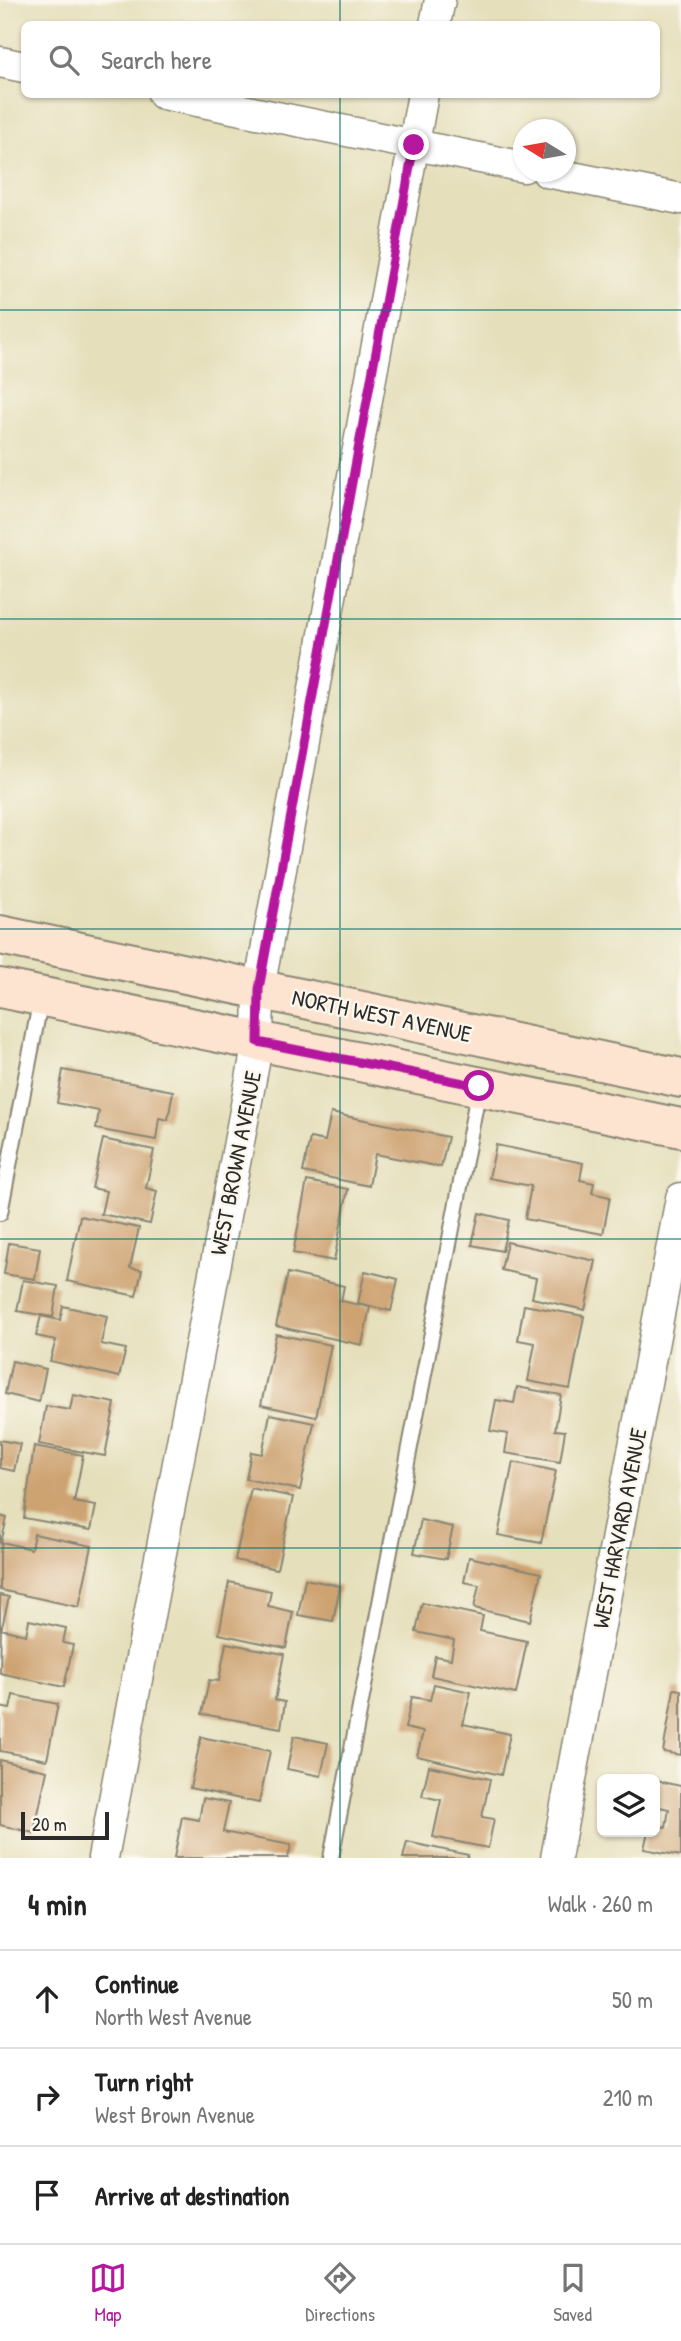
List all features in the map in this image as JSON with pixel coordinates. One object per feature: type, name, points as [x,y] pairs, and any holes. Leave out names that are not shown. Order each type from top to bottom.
[{"type":"main road","name":"NORTH WEST AVENUE","points":[[0,935],[681,1078]]},
{"type":"main road","points":[[0,988],[681,1128]]},
{"type":"street","points":[[436,21],[440,0]]},
{"type":"street","points":[[0,62],[21,66]]},
{"type":"street","points":[[183,98],[513,165]]},
{"type":"street","name":"WEST BROWN AVENUE","points":[[103,1858],[258,1042],[259,989],[422,98]]},
{"type":"street","points":[[576,178],[681,199]]},
{"type":"street","name":"WEST HARVARD AVENUE","points":[[556,1858],[681,1198]]},
{"type":"lane","points":[[0,1213],[42,997]]},
{"type":"lane","points":[[331,1858],[479,1086]]},
{"type":"building","points":[[63,1070],[173,1091],[168,1120],[159,1118],[156,1140],[96,1129],[99,1111],[57,1103]]},
{"type":"building","points":[[331,1113],[448,1137],[441,1167],[375,1154],[369,1186],[303,1172],[310,1138],[325,1141]]},
{"type":"building","points":[[103,1139],[154,1150],[146,1188],[157,1191],[150,1224],[101,1214],[106,1191],[92,1188]]},
{"type":"building","points":[[496,1145],[583,1163],[580,1180],[594,1183],[592,1193],[610,1197],[603,1234],[525,1219],[531,1186],[489,1178]]},
{"type":"building","points":[[307,1181],[348,1189],[334,1261],[293,1253]]},
{"type":"building","points":[[479,1213],[509,1220],[502,1251],[472,1245]]},
{"type":"building","points":[[80,1216],[139,1228],[130,1268],[142,1270],[136,1296],[67,1281]]},
{"type":"building","points":[[507,1242],[596,1261],[585,1310],[532,1298],[536,1278],[501,1270]]},
{"type":"building","points":[[9,1243],[40,1248],[35,1279],[4,1274]]},
{"type":"building","points":[[365,1271],[398,1279],[391,1311],[358,1303]]},
{"type":"building","points":[[288,1273],[344,1286],[341,1301],[370,1307],[362,1345],[276,1326]]},
{"type":"building","points":[[23,1280],[58,1286],[53,1317],[17,1311]]},
{"type":"building","points":[[524,1305],[584,1316],[570,1389],[528,1381],[535,1343],[518,1340]]},
{"type":"building","points":[[63,1306],[107,1316],[101,1344],[126,1349],[119,1377],[50,1361],[56,1340],[36,1336],[41,1316],[60,1320]]},
{"type":"building","points":[[276,1334],[331,1345],[316,1417],[261,1405]]},
{"type":"building","points":[[12,1361],[46,1369],[39,1402],[5,1394]]},
{"type":"building","points":[[517,1387],[561,1395],[555,1430],[565,1431],[560,1462],[505,1453],[508,1434],[490,1431],[496,1400],[514,1403]]},
{"type":"building","points":[[73,1395],[115,1403],[105,1456],[39,1444],[46,1406],[70,1410]]},
{"type":"building","points":[[270,1414],[314,1423],[300,1490],[246,1479],[251,1452],[262,1454]]},
{"type":"building","points":[[0,1440],[20,1444],[14,1471],[0,1468]]},
{"type":"building","points":[[34,1446],[83,1455],[74,1502],[96,1506],[91,1530],[24,1518]]},
{"type":"building","points":[[513,1462],[556,1471],[541,1543],[498,1535]]},
{"type":"building","points":[[251,1488],[293,1497],[277,1569],[235,1560]]},
{"type":"building","points":[[0,1516],[7,1518],[1,1543],[0,1543]]},
{"type":"building","points":[[421,1520],[453,1527],[446,1559],[414,1553]]},
{"type":"building","points":[[34,1534],[92,1546],[79,1607],[0,1590],[2,1542],[31,1549]]},
{"type":"building","points":[[469,1557],[541,1573],[530,1621],[474,1608],[479,1585],[464,1582]]},
{"type":"building","points":[[305,1579],[340,1586],[333,1621],[298,1615]]},
{"type":"building","points":[[229,1582],[271,1591],[268,1606],[293,1612],[286,1648],[219,1634]]},
{"type":"building","points":[[0,1595],[9,1597],[1,1631],[0,1630]]},
{"type":"building","points":[[422,1603],[483,1616],[480,1631],[527,1641],[516,1694],[431,1676],[435,1656],[451,1659],[454,1640],[416,1632]]},
{"type":"building","points":[[29,1620],[66,1628],[63,1643],[73,1645],[64,1687],[0,1673],[1,1629],[26,1635]]},
{"type":"building","points":[[226,1643],[284,1654],[275,1700],[285,1702],[281,1728],[202,1714],[209,1680],[219,1681]]},
{"type":"building","points":[[434,1684],[471,1692],[463,1724],[510,1734],[501,1775],[417,1756],[423,1732],[405,1728],[412,1697],[430,1700]]},
{"type":"building","points":[[674,1689],[681,1690],[681,1755],[663,1752]]},
{"type":"building","points":[[13,1695],[58,1704],[47,1760],[0,1751],[0,1707],[10,1709]]},
{"type":"building","points":[[294,1736],[328,1743],[321,1776],[287,1769]]},
{"type":"building","points":[[201,1737],[270,1751],[259,1803],[190,1788]]},
{"type":"building","points":[[0,1760],[47,1771],[34,1833],[0,1825]]},
{"type":"building","points":[[429,1766],[490,1779],[482,1817],[494,1819],[488,1848],[433,1837],[441,1800],[422,1796]]},
{"type":"building","points":[[660,1782],[681,1786],[681,1856],[644,1849],[647,1837],[660,1837],[660,1826],[666,1827],[669,1809],[660,1807]]},
{"type":"building","points":[[203,1798],[229,1803],[223,1832],[291,1845],[288,1858],[174,1858],[182,1817],[199,1820]]},
{"type":"building","points":[[407,1842],[468,1855],[467,1858],[403,1858]]},
{"type":"route","points":[[414,145],[259,989],[258,1042],[479,1086]]}]
